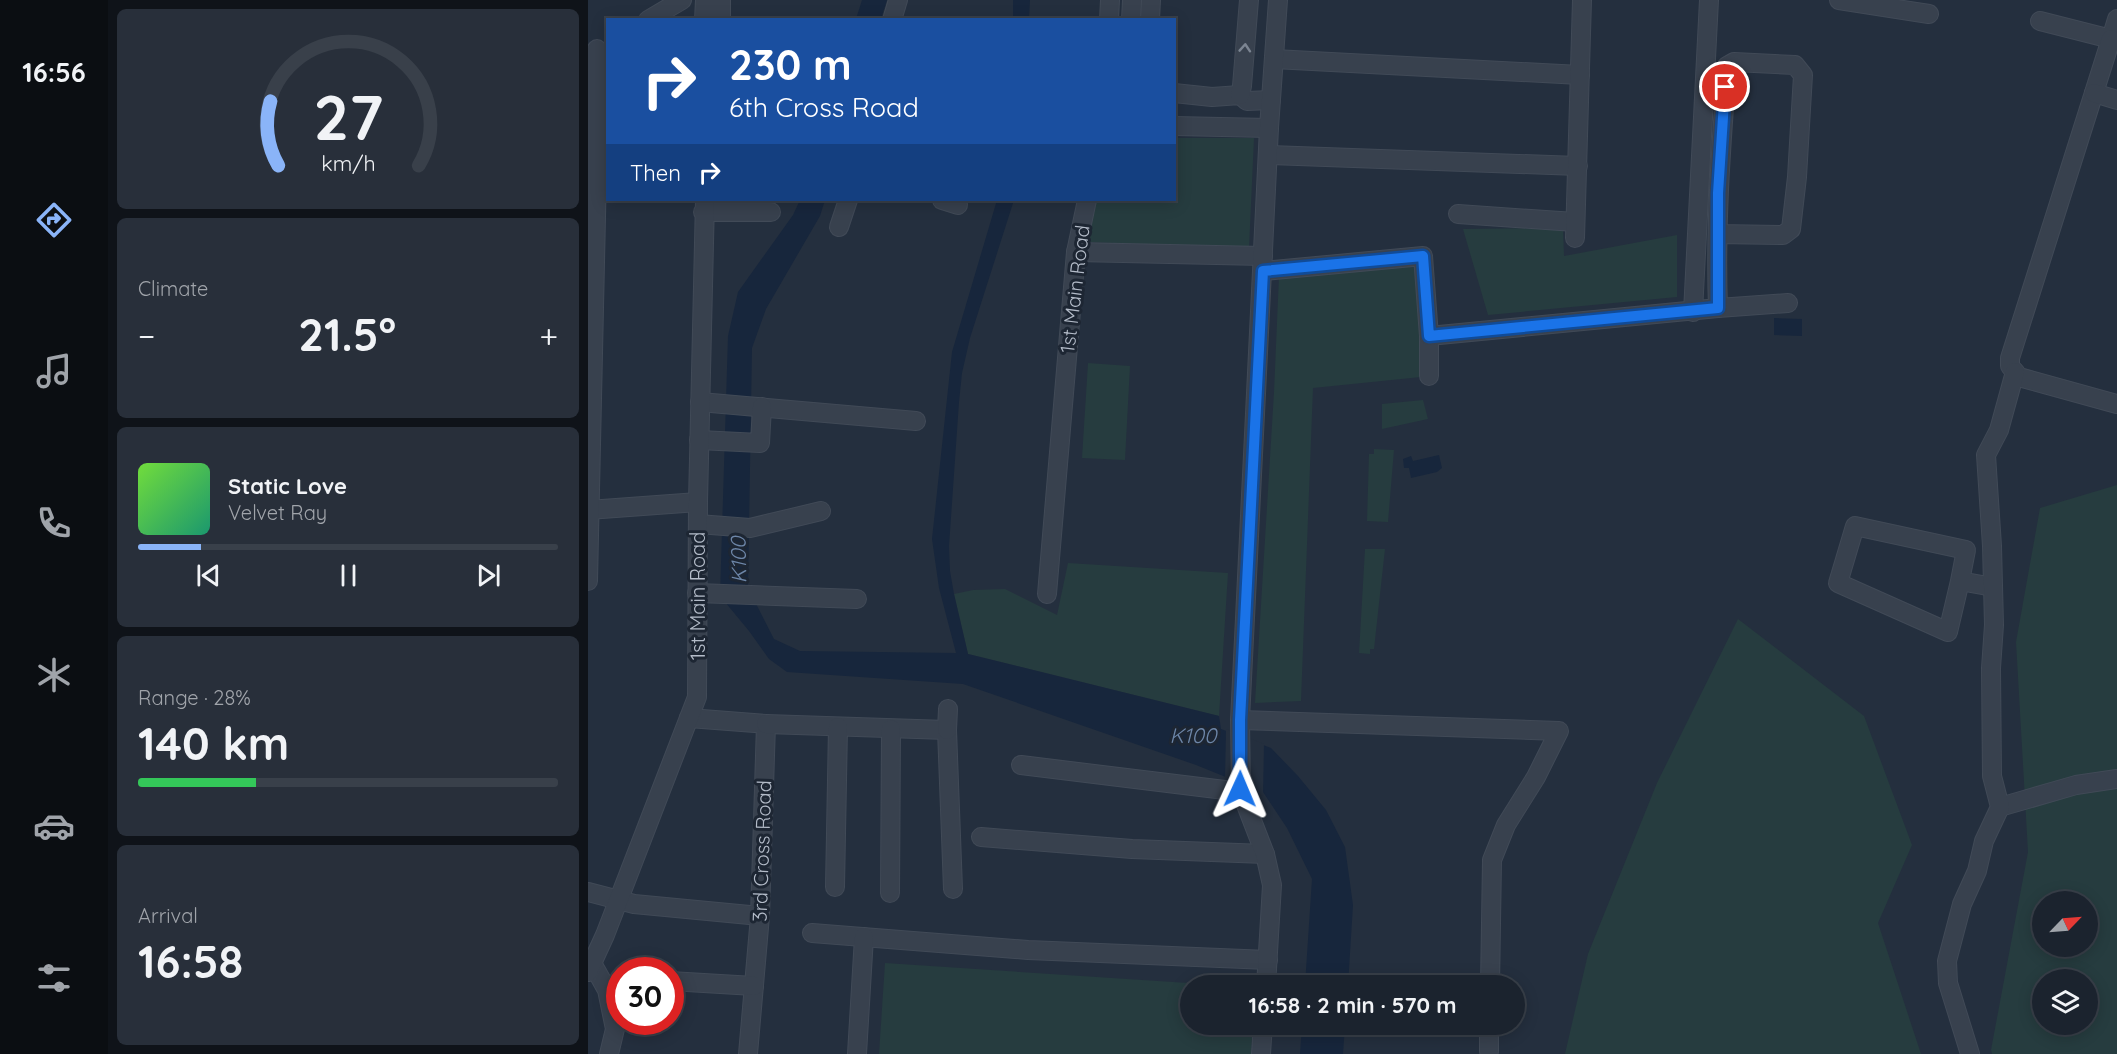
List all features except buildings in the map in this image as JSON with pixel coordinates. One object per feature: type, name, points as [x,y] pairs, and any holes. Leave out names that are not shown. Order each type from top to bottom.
[{"type":"street","points":[[651,18],[682,0]]},
{"type":"street","points":[[704,18],[705,0]]},
{"type":"street","points":[[721,0],[721,18]]},
{"type":"street","points":[[893,18],[898,0]]},
{"type":"street","points":[[1109,18],[1110,0]]},
{"type":"street","points":[[1131,18],[1132,0]]},
{"type":"street","points":[[1150,18],[1151,0]]},
{"type":"street","points":[[1239,95],[1242,86],[1249,0]]},
{"type":"street","points":[[1267,975],[1272,885],[1265,854],[1240,790],[1269,128],[1278,0]]},
{"type":"street","points":[[1458,214],[1575,230],[1582,0]]},
{"type":"street","points":[[1693,312],[1709,0]]},
{"type":"street","points":[[1839,0],[1929,14]]},
{"type":"street","points":[[2117,19],[2010,358],[2010,366],[2019,377],[2117,404]]},
{"type":"street","points":[[2040,21],[2111,39]]},
{"type":"street","points":[[588,581],[592,174],[597,49]]},
{"type":"street","points":[[1274,59],[1580,75]]},
{"type":"street","points":[[1718,234],[1783,235],[1791,229],[1797,177],[1803,75],[1795,65],[1732,62],[1727,66],[1718,193],[1718,234],[1718,308]]},
{"type":"street","points":[[1176,93],[1212,97],[1239,95],[1247,101],[1272,100]]},
{"type":"street","points":[[2094,93],[2117,100]]},
{"type":"street","points":[[1176,126],[1269,128]]},
{"type":"street","points":[[1268,155],[1578,166]]},
{"type":"street","points":[[839,227],[848,201]]},
{"type":"street","name":"1st Main Road","points":[[1047,594],[1076,252],[1087,201]]},
{"type":"street","points":[[704,206],[771,212]]},
{"type":"street","name":"1st Main Road","points":[[594,971],[618,899],[697,697],[704,206]]},
{"type":"street","points":[[1076,252],[1263,264],[1423,256],[1429,336],[1429,376]]},
{"type":"street","points":[[1429,336],[1788,303]]},
{"type":"street","points":[[1970,1054],[1948,983],[1947,961],[1962,904],[1977,871],[1984,841],[2000,807],[1992,776],[1993,587],[1986,455],[1999,430],[2015,372]]},
{"type":"street","points":[[700,402],[916,421]]},
{"type":"street","points":[[699,440],[760,443],[757,407]]},
{"type":"street","points":[[589,510],[698,502]]},
{"type":"street","points":[[698,524],[750,528],[821,511]]},
{"type":"street","points":[[1855,526],[1966,550],[1960,581],[1948,632],[1838,583],[1855,526]]},
{"type":"street","points":[[1960,581],[1993,587]]},
{"type":"street","points":[[698,593],[857,599]]},
{"type":"street","points":[[948,709],[953,889]]},
{"type":"street","points":[[689,718],[766,724],[947,730]]},
{"type":"street","name":"3rd Cross Road","points":[[748,1054],[760,916],[766,724]]},
{"type":"street","points":[[835,886],[838,727]]},
{"type":"street","points":[[1241,728],[1559,731],[1536,777],[1506,825],[1492,860],[1490,975]]},
{"type":"street","points":[[890,893],[891,729]]},
{"type":"street","points":[[1021,765],[1240,790]]},
{"type":"street","points":[[2000,807],[2076,785],[2117,778]]},
{"type":"street","points":[[981,837],[1132,849],[1265,854]]},
{"type":"street","points":[[588,892],[634,904],[760,916]]},
{"type":"street","points":[[812,933],[1028,950],[1268,960]]},
{"type":"street","points":[[857,1054],[864,937]]},
{"type":"street","points":[[594,971],[608,990],[615,1029],[609,1054]]},
{"type":"street","points":[[684,982],[754,986]]},
{"type":"street","points":[[1261,1054],[1262,1035]]},
{"type":"street","points":[[1489,1035],[1489,1051]]},
{"type":"green space","points":[[1176,138],[1254,138],[1249,248],[1087,242],[1096,201],[1176,201]]},
{"type":"green space","points":[[1563,228],[1564,256],[1677,235],[1677,297],[1488,315],[1463,229]]},
{"type":"green space","points":[[1416,265],[1421,319],[1421,377],[1313,388],[1301,701],[1255,703],[1279,276]]},
{"type":"green space","points":[[1088,363],[1130,366],[1125,460],[1082,458]]},
{"type":"green space","points":[[1423,400],[1428,419],[1382,429],[1382,404]]},
{"type":"green space","points":[[1374,449],[1394,450],[1388,522],[1367,521],[1369,454],[1374,454]]},
{"type":"green space","points":[[2117,485],[2117,1054],[1992,1054],[1991,1050],[2028,852],[2016,642],[2040,508]]},
{"type":"green space","points":[[1365,549],[1385,549],[1374,649],[1370,649],[1370,654],[1359,653]]},
{"type":"green space","points":[[1068,563],[1228,573],[1219,716],[968,654],[954,594],[973,590],[1005,589],[1057,615]]},
{"type":"green space","points":[[1738,619],[1864,716],[1912,845],[1878,923],[1921,1054],[1565,1054],[1588,954],[1657,783]]},
{"type":"green space","points":[[885,963],[1180,982],[1180,1035],[1252,1035],[1251,1054],[879,1054]]},
{"type":"water","points":[[862,0],[887,0],[881,18],[856,18]]},
{"type":"water","points":[[1013,0],[1030,0],[1029,18],[1013,18]]},
{"type":"water","name":"K100","points":[[800,201],[825,201],[820,216],[766,309],[752,348],[748,588],[774,639],[800,651],[956,653],[939,588],[932,539],[952,352],[997,201],[1014,201],[970,338],[962,373],[959,402],[949,546],[954,594],[968,654],[1219,716],[1221,729],[1271,748],[1326,810],[1345,847],[1353,905],[1349,975],[1306,975],[1312,879],[1287,828],[1263,792],[1196,765],[963,684],[787,672],[769,659],[720,596],[728,336],[738,292],[793,215]]},
{"type":"water","points":[[1774,318],[1802,319],[1802,336],[1774,335]]},
{"type":"water","points":[[1439,455],[1442,468],[1437,472],[1411,478],[1409,468],[1404,468],[1403,459],[1411,456],[1413,461]]},
{"type":"water","points":[[1301,1035],[1344,1035],[1343,1054],[1300,1054]]},
{"type":"pier","points":[[1226,729],[1264,744],[1263,796],[1225,780]]},
{"type":"route","points":[[1240,789],[1240,720],[1263,271],[1423,256],[1429,336],[1718,308],[1718,193],[1725,87]]}]
